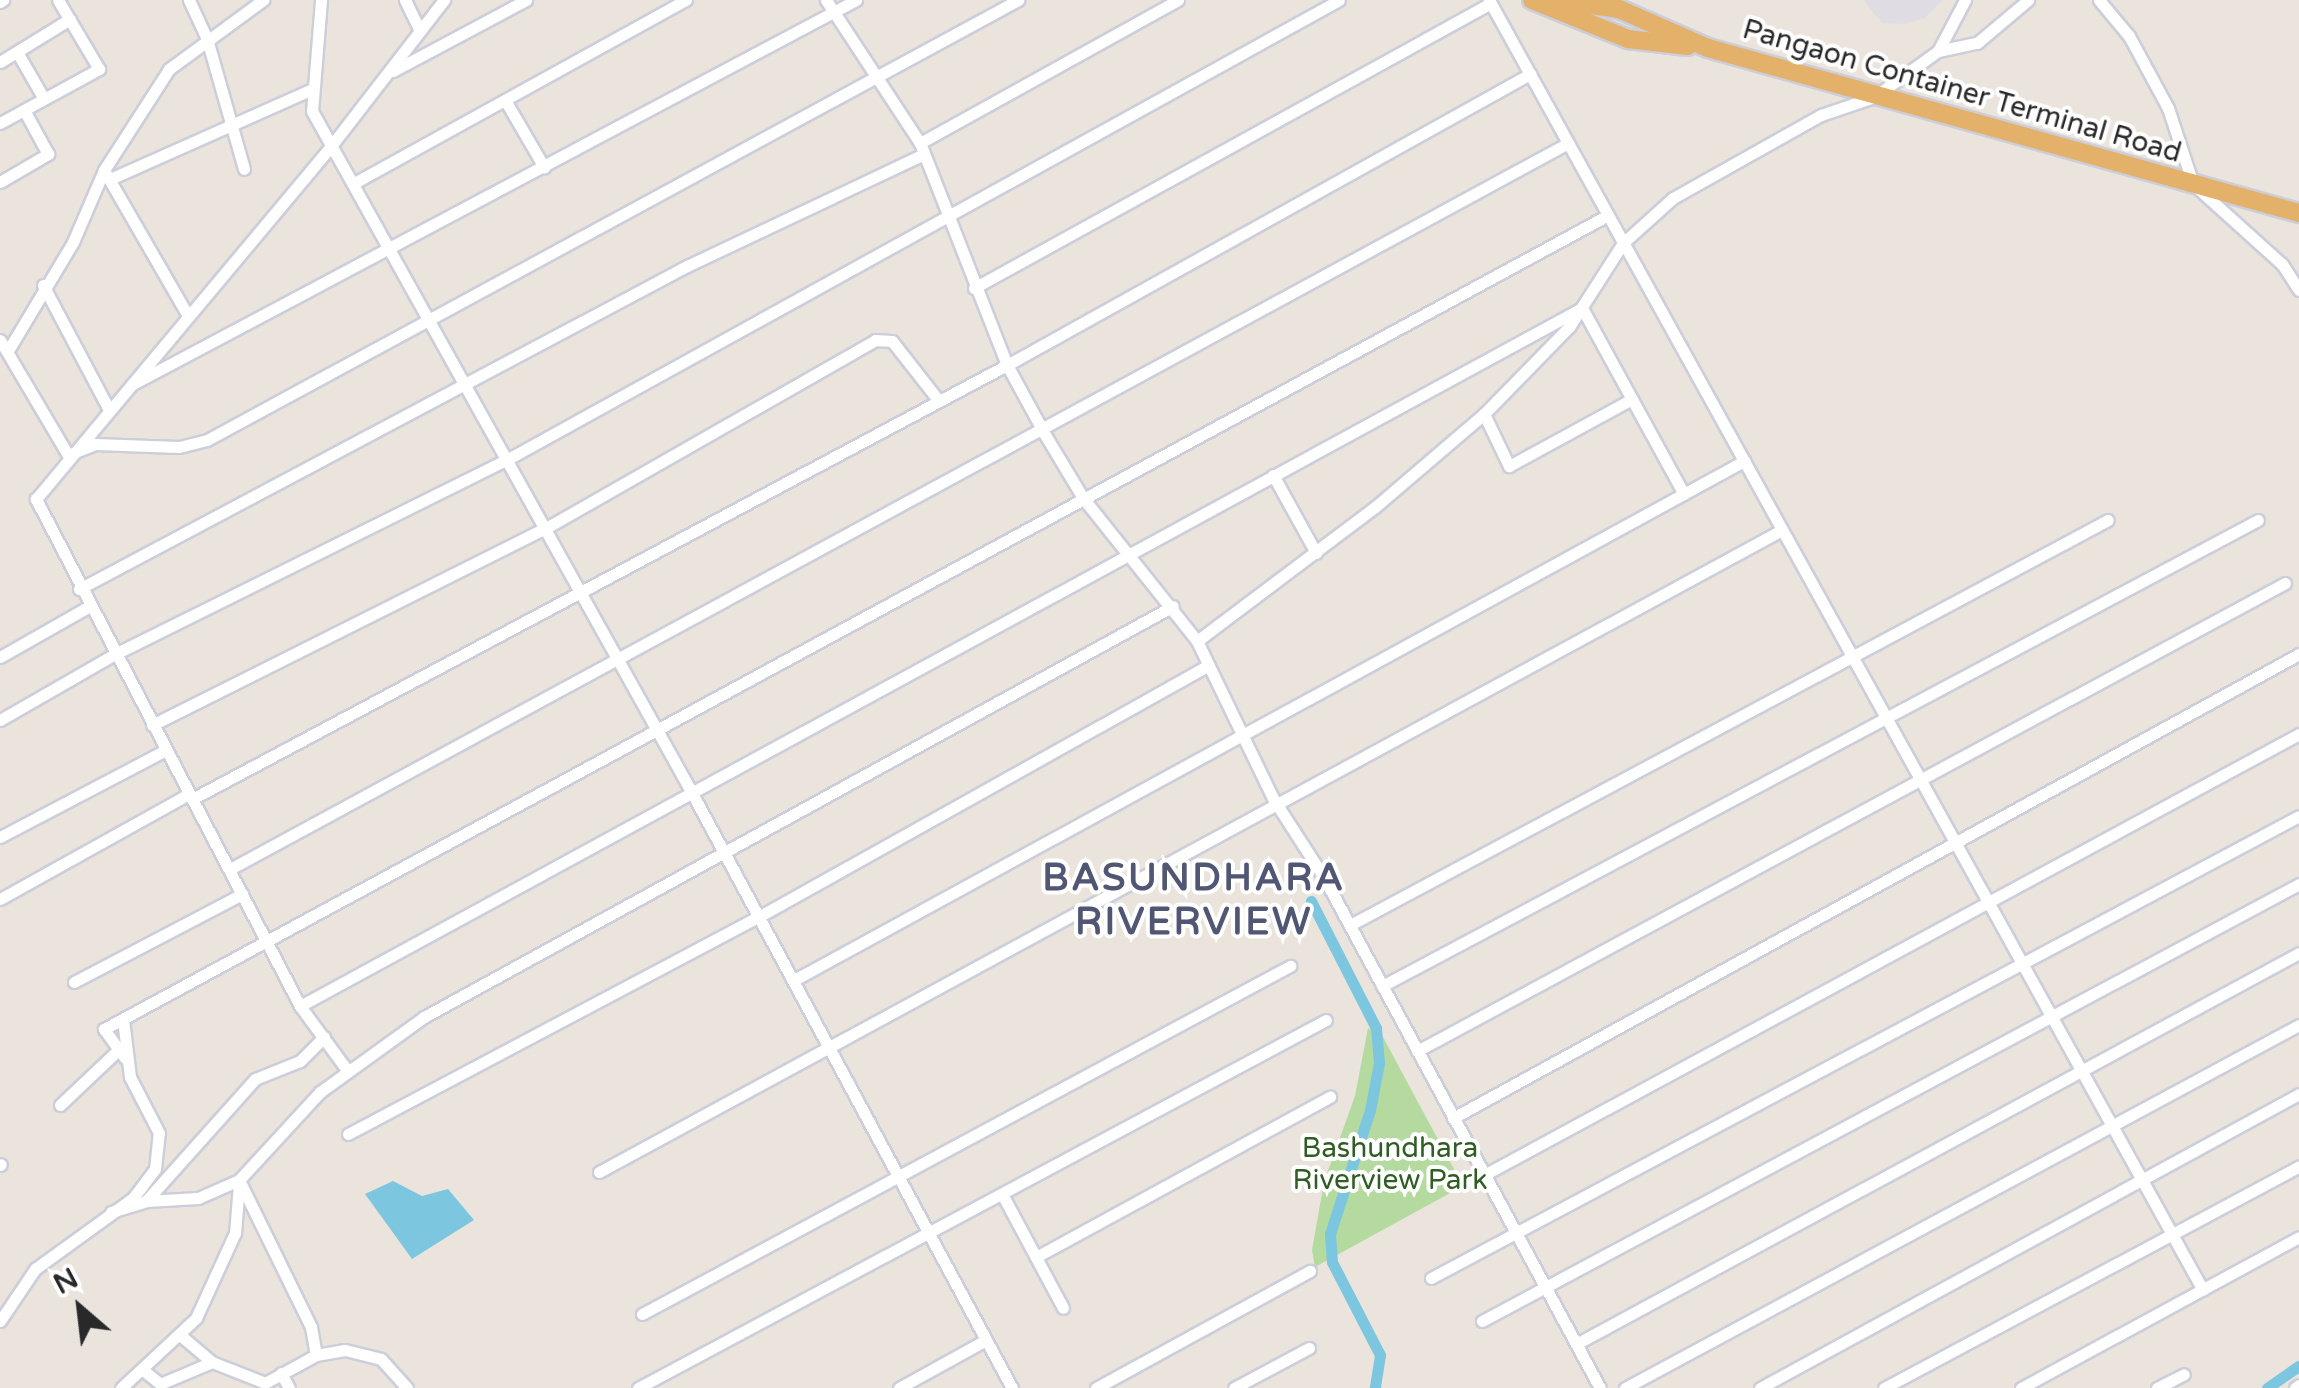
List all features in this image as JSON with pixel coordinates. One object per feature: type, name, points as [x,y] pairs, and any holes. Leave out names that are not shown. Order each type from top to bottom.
[{"type":"highway","points":[[1532,0],[1628,39],[1708,48]]},
{"type":"highway","name":"Pangaon Container Terminal Road","points":[[1556,0],[1619,9],[1708,48],[1874,98],[2299,213]]},
{"type":"street","points":[[0,123],[99,69],[58,0]]},
{"type":"street","points":[[189,0],[207,39],[244,170]]},
{"type":"street","points":[[68,455],[4,345],[73,242],[107,174],[169,69],[263,0]]},
{"type":"street","points":[[321,0],[310,90],[312,111],[356,182],[430,323],[760,916],[1012,1388]]},
{"type":"street","points":[[405,0],[420,31]]},
{"type":"street","points":[[347,1070],[300,1006],[265,942],[230,869],[88,607],[36,499],[68,455],[332,146],[444,0]]},
{"type":"street","points":[[388,73],[526,0]]},
{"type":"street","points":[[356,182],[686,0]]},
{"type":"street","points":[[826,0],[922,149],[953,213],[974,288],[1007,365],[1044,433],[1083,498],[1130,552],[1197,641],[1274,800],[1350,926],[1600,1388]]},
{"type":"street","points":[[125,388],[856,0]]},
{"type":"street","points":[[68,455],[95,444],[179,447],[207,440],[430,323],[1018,0]]},
{"type":"street","points":[[79,589],[468,386],[687,266],[922,149],[1178,0]]},
{"type":"street","points":[[0,720],[113,655],[508,458],[1338,0]]},
{"type":"street","points":[[1938,51],[1965,0]]},
{"type":"street","points":[[1197,641],[1316,553],[1484,414],[1545,354],[1582,308],[1624,242],[1674,198],[1821,115],[1874,98],[1938,51],[1977,43],[2028,0]]},
{"type":"street","points":[[2099,0],[2130,36],[2168,108],[2193,184],[2282,264],[2299,290]]},
{"type":"street","points":[[974,288],[1490,2],[2202,1290]]},
{"type":"street","points":[[0,62],[70,19]]},
{"type":"street","points":[[17,52],[44,99]]},
{"type":"street","points":[[0,899],[582,594],[1007,365],[1530,74]]},
{"type":"street","points":[[107,174],[310,90]]},
{"type":"street","points":[[505,100],[544,168]]},
{"type":"street","points":[[0,182],[48,154],[24,110]]},
{"type":"street","points":[[230,869],[1044,433],[1568,143]]},
{"type":"street","points":[[107,174],[188,314]]},
{"type":"street","points":[[0,1320],[47,1258],[133,1198],[155,1169],[159,1133],[104,1030],[1608,215]]},
{"type":"street","points":[[43,285],[108,408]]},
{"type":"street","points":[[1582,308],[1684,494]]},
{"type":"street","points":[[300,1006],[1582,308]]},
{"type":"street","points":[[152,726],[546,528],[875,340],[892,340],[939,401]]},
{"type":"street","points":[[1484,414],[1509,466],[1632,399]]},
{"type":"street","points":[[794,980],[1246,737],[1744,461]]},
{"type":"street","points":[[1273,475],[1316,553]]},
{"type":"street","points":[[1350,926],[2108,520]]},
{"type":"street","points":[[1382,986],[2258,520]]},
{"type":"street","points":[[599,1172],[1274,800],[1782,530]]},
{"type":"street","points":[[1418,1051],[2285,583]]},
{"type":"street","points":[[110,1212],[146,1201],[198,1198],[239,1180],[347,1070],[424,1017],[1173,606]]},
{"type":"street","points":[[0,656],[88,607]]},
{"type":"street","points":[[1453,1118],[2299,654]]},
{"type":"street","points":[[348,1134],[760,916],[1209,665]]},
{"type":"street","points":[[1484,1175],[2299,734]]},
{"type":"street","points":[[0,838],[166,750]]},
{"type":"street","points":[[1432,1278],[2299,816]]},
{"type":"street","points":[[1482,1321],[2299,884]]},
{"type":"street","points":[[74,982],[242,894]]},
{"type":"street","points":[[1576,1344],[2299,953]]},
{"type":"street","points":[[642,1314],[1290,966]]},
{"type":"street","points":[[60,1105],[120,1055],[123,1019]]},
{"type":"street","points":[[638,1388],[1326,1020]]},
{"type":"street","points":[[1624,1388],[2299,1025]]},
{"type":"street","points":[[146,1201],[256,1079],[300,1061],[324,1037]]},
{"type":"street","points":[[1760,1388],[2299,1094]]},
{"type":"street","points":[[1036,1257],[1330,1097]]},
{"type":"street","points":[[1884,1388],[2299,1166]]},
{"type":"street","points":[[121,1388],[196,1318],[235,1233],[239,1180]]},
{"type":"street","points":[[239,1180],[311,1327],[316,1355]]},
{"type":"street","points":[[1002,1194],[1063,1308]]},
{"type":"street","points":[[2022,1388],[2299,1237]]},
{"type":"street","points":[[1096,1388],[1310,1272]]},
{"type":"street","points":[[180,1334],[212,1362],[265,1383],[316,1355],[346,1350],[382,1359],[407,1388]]},
{"type":"street","points":[[899,1388],[986,1340]]},
{"type":"street","points":[[1234,1388],[1308,1348]]},
{"type":"street","points":[[143,1370],[160,1384],[212,1362]]},
{"type":"street","points":[[282,1373],[290,1388]]},
{"type":"street","points":[[2157,1388],[2184,1374]]},
{"type":"shaded area","points":[[1863,0],[1943,0],[1925,18],[1904,24],[1882,23]]},
{"type":"green space","name":"Bashundhara Riverview Park","points":[[1368,1028],[1383,1037],[1463,1186],[1315,1267],[1312,1250],[1324,1182],[1355,1096]]},
{"type":"water","points":[[393,1181],[422,1196],[448,1189],[474,1220],[412,1259],[365,1194]]},
{"type":"waterway","points":[[1311,901],[1376,1028],[1379,1063],[1370,1110],[1330,1234],[1332,1262],[1380,1355],[1375,1388]]},
{"type":"waterway","points":[[2267,1388],[2299,1366]]},
{"type":"district","name":"BASUNDHARA RIVERVIEW","points":[[1194,901]]}]
